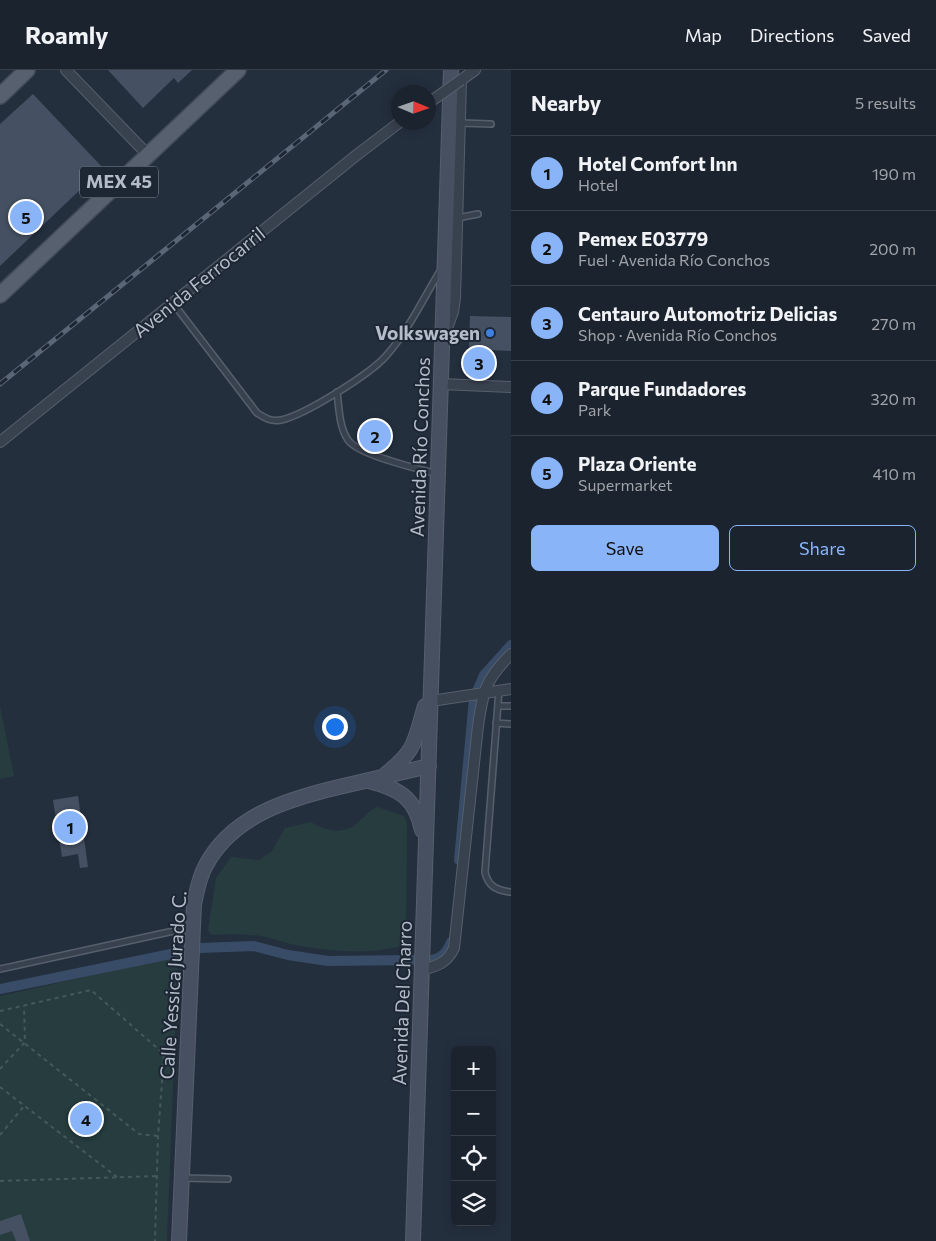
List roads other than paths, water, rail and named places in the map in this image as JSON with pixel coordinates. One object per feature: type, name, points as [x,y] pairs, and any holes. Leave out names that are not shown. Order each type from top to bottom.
[{"type":"main road","points":[[0,96],[27,70]]},
{"type":"main road","name":"MEX 45","points":[[0,295],[238,70]]},
{"type":"main road","name":"Avenida Río Conchos","points":[[429,766],[442,340],[456,75]]},
{"type":"main road","points":[[382,777],[402,760],[413,746],[431,686]]},
{"type":"main road","name":"Calle Yessica Jurado C.","points":[[179,1241],[194,904],[205,867],[214,852],[241,825],[259,813],[278,804],[366,780],[429,766]]},
{"type":"main road","name":"Avenida Del Charro","points":[[413,1241],[429,766]]},
{"type":"main road","points":[[366,780],[394,789],[408,799],[420,820],[426,844]]},
{"type":"street","points":[[66,70],[148,155]]},
{"type":"street","points":[[436,95],[456,75],[474,70]]},
{"type":"street","points":[[442,340],[453,312],[455,298],[460,123],[456,75]]},
{"type":"street","name":"Avenida Ferrocarril","points":[[0,442],[391,129]]},
{"type":"street","points":[[441,384],[511,388]]},
{"type":"street","points":[[422,970],[443,964],[454,948],[483,692],[493,674],[511,654]]},
{"type":"street","points":[[431,701],[511,689]]},
{"type":"lane","points":[[460,123],[491,124]]},
{"type":"lane","points":[[457,218],[478,214]]},
{"type":"lane","points":[[173,302],[257,413],[266,419],[283,420],[337,392],[375,366],[386,356],[445,264]]},
{"type":"lane","points":[[337,392],[343,428],[349,442],[378,456],[438,474]]},
{"type":"lane","points":[[499,690],[485,872],[486,880],[496,889],[510,892]]},
{"type":"lane","points":[[498,706],[511,706]]},
{"type":"lane","points":[[496,723],[511,724]]},
{"type":"lane","points":[[0,969],[193,928]]},
{"type":"lane","points":[[182,1178],[228,1179]]},
{"type":"waterway","points":[[459,860],[474,699],[484,675],[511,645]]},
{"type":"waterway","points":[[431,960],[444,954],[451,942]]},
{"type":"waterway","points":[[0,989],[200,948],[254,946],[288,955],[328,961],[413,960]]},
{"type":"railway","points":[[0,384],[386,70]]},
{"type":"place","name":"Plaza Oriente","points":[[26,217]]},
{"type":"place","name":"Volkswagen","points":[[490,333]]},
{"type":"place","name":"Centauro Automotriz Delicias","points":[[479,363]]},
{"type":"place","name":"Pemex E03779","points":[[375,436]]},
{"type":"place","name":"Hotel Comfort Inn","points":[[70,827]]},
{"type":"place","name":"Parque Fundadores","points":[[86,1119]]}]
